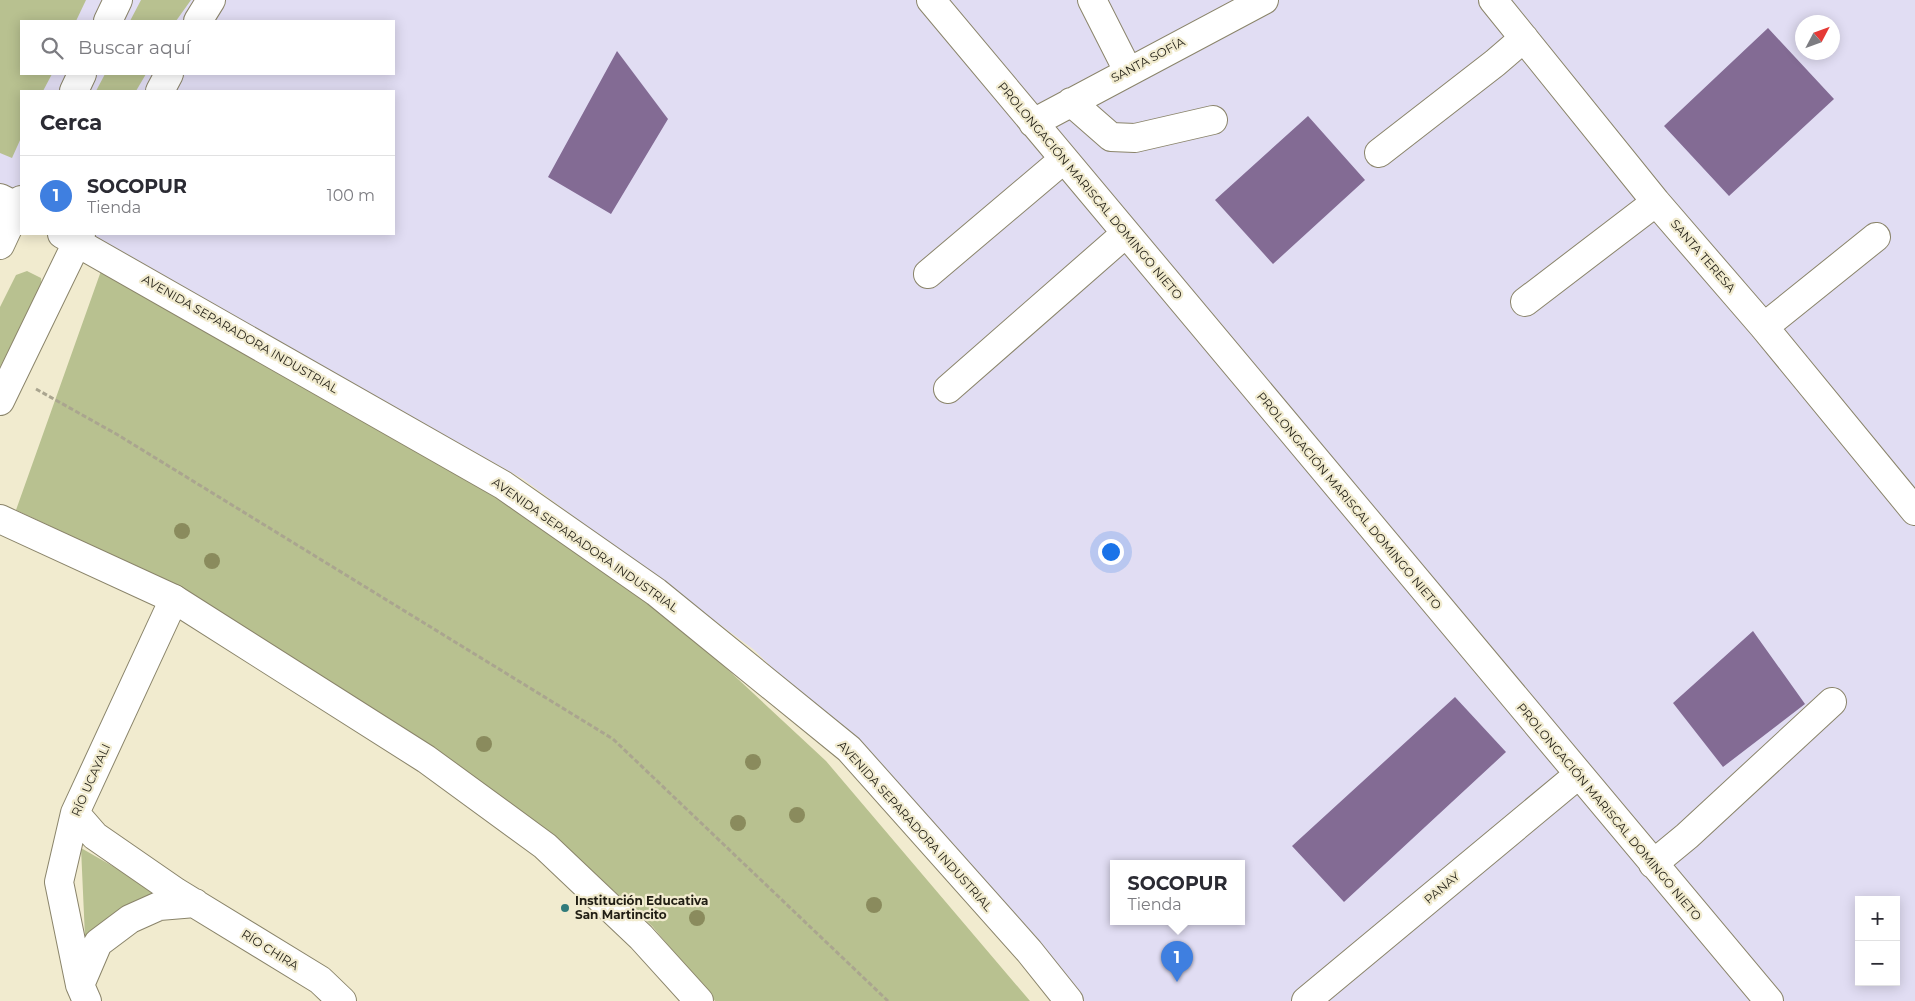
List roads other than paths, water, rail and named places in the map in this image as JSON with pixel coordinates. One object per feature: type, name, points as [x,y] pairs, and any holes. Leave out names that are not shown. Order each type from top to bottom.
[{"type":"street","points":[[108,20],[118,0]]},
{"type":"street","points":[[199,20],[211,0]]},
{"type":"street","name":"PROLONGACIÓN MARISCAL DOMINGO NIETO","points":[[932,0],[1578,775],[1769,1001]]},
{"type":"street","points":[[1092,0],[1128,70]]},
{"type":"street","name":"SANTA SOFÍA","points":[[1033,123],[1128,70],[1264,0]]},
{"type":"street","name":"SANTA TERESA","points":[[1493,0],[1656,202],[1764,327],[1914,508]]},
{"type":"street","points":[[1379,153],[1495,63],[1524,38]]},
{"type":"street","points":[[74,90],[82,75]]},
{"type":"street","points":[[161,90],[168,75]]},
{"type":"street","points":[[1070,102],[1112,137],[1135,138],[1213,120]]},
{"type":"street","points":[[928,274],[1064,160]]},
{"type":"street","points":[[1525,302],[1656,202]]},
{"type":"street","points":[[0,245],[15,204]]},
{"type":"street","points":[[948,388],[1126,234]]},
{"type":"street","points":[[0,401],[73,237]]},
{"type":"street","name":"AVENIDA SEPARADORA INDUSTRIAL","points":[[73,237],[502,485],[656,592],[848,749],[1029,951],[1069,1001]]},
{"type":"street","points":[[1764,327],[1876,237]]},
{"type":"street","points":[[0,518],[174,599],[426,759],[546,846],[641,937],[699,1001]]},
{"type":"street","name":"RÍO UCAYALI","points":[[83,993],[59,882],[75,813],[174,599]]},
{"type":"street","points":[[1653,864],[1687,836],[1832,702]]},
{"type":"street","name":"PANAY","points":[[1306,1001],[1578,775]]},
{"type":"street","name":"RÍO CHIRA","points":[[75,813],[95,836],[195,903],[320,980],[342,1001]]},
{"type":"street","points":[[83,993],[98,943],[130,919],[160,906],[195,903]]},
{"type":"place","name":"Institución Educativa San Martincito","points":[[565,908]]},
{"type":"place","name":"SOCOPUR","points":[[1177,982]]}]
